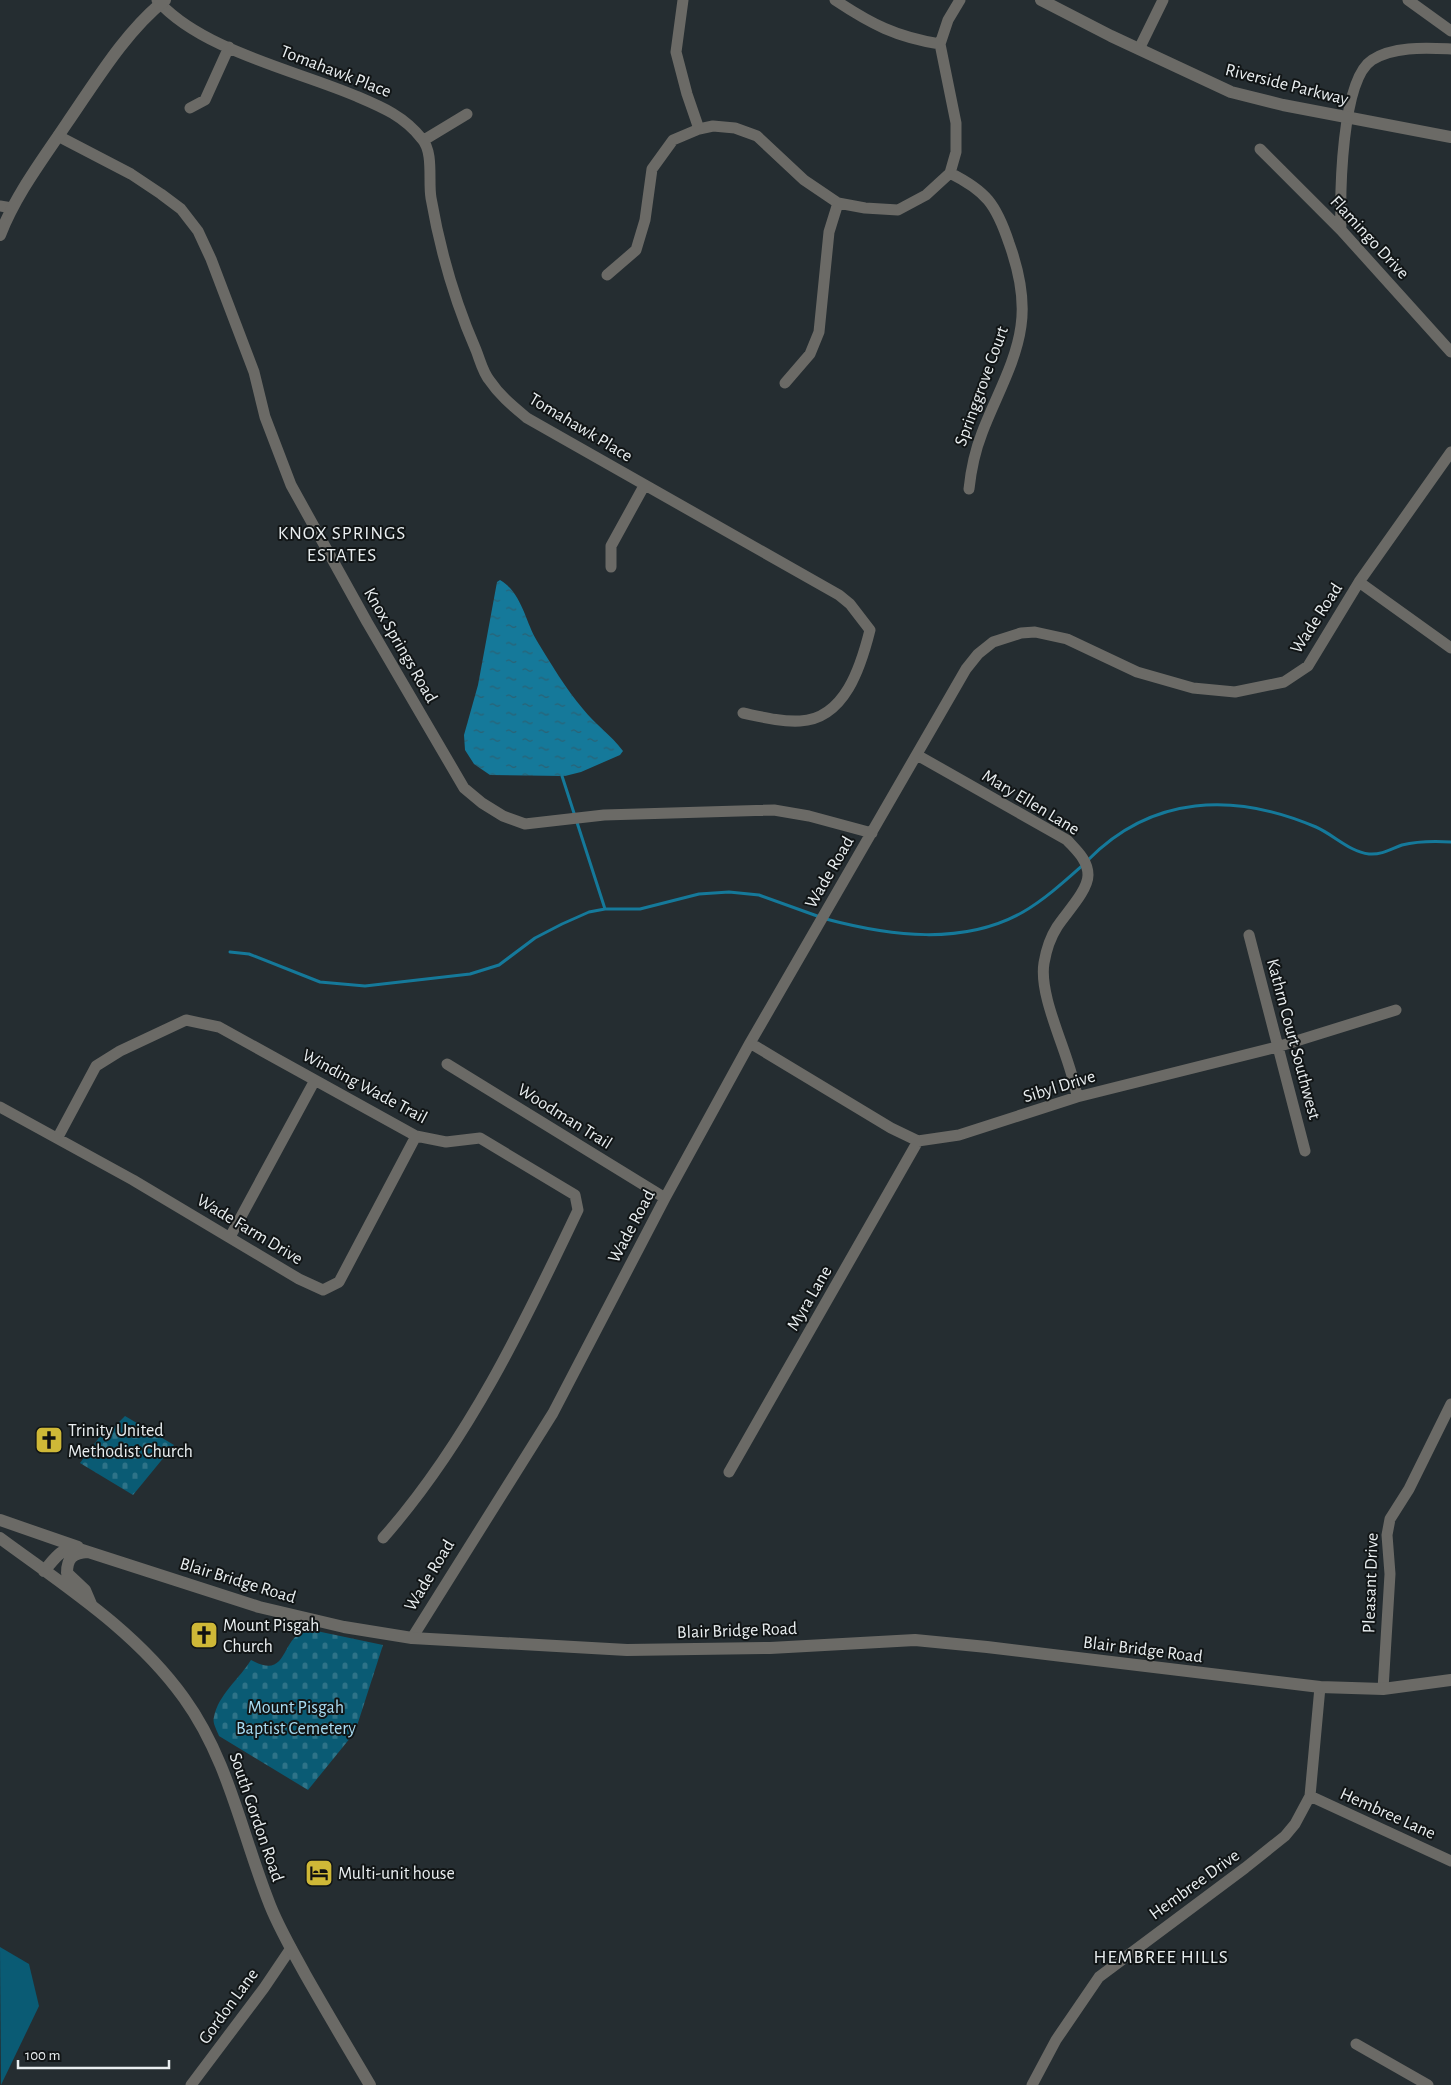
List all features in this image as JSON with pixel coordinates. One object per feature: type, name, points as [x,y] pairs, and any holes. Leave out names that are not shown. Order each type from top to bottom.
[{"type":"street","points":[[683,0],[676,52],[687,94],[699,128]]},
{"type":"street","points":[[835,0],[870,24],[912,40],[940,44]]},
{"type":"street","points":[[607,275],[636,250],[644,220],[652,170],[673,140],[699,128],[713,126],[735,128],[757,136],[804,180],[838,203],[865,208],[898,210],[926,195],[950,173],[956,152],[956,123],[940,44],[948,20],[960,0]]},
{"type":"street","name":"Riverside Parkway","points":[[1041,0],[1231,92],[1451,137]]},
{"type":"street","points":[[1139,49],[1163,0]]},
{"type":"street","points":[[1408,0],[1451,31]]},
{"type":"street","points":[[0,235],[6,207],[116,54],[161,1]]},
{"type":"street","name":"Tomahawk Place","points":[[161,1],[193,30],[229,47],[394,113],[424,140],[428,154],[430,188],[437,237],[467,331],[488,380],[510,404],[528,418],[850,604],[870,630],[857,674],[842,697],[825,713],[802,721],[785,721],[744,713]]},
{"type":"street","points":[[190,108],[206,100],[229,47]]},
{"type":"street","points":[[1341,230],[1341,176],[1347,117],[1364,69],[1379,56],[1406,50],[1451,49]]},
{"type":"street","points":[[424,140],[466,114]]},
{"type":"street","name":"Knox Springs Road","points":[[58,136],[131,174],[161,194],[181,209],[198,231],[254,372],[266,417],[292,484],[367,622],[464,788],[482,803],[504,816],[525,824],[604,816],[774,810],[809,816],[872,833]]},
{"type":"street","name":"Flamingo Drive","points":[[1260,149],[1341,230],[1451,352]]},
{"type":"street","name":"Springgrove Court","points":[[950,173],[974,185],[989,200],[997,214],[1013,255],[1020,284],[1022,324],[1016,352],[981,434],[972,462],[969,489]]},
{"type":"street","points":[[785,383],[810,354],[819,332],[824,298],[829,232],[838,203]]},
{"type":"street","name":"Wade Road","points":[[412,1638],[553,1413],[665,1198],[750,1043],[966,669],[978,654],[993,642],[1021,634],[1045,634],[1067,639],[1137,672],[1165,682],[1193,688],[1235,692],[1284,682],[1308,666],[1359,582],[1451,452]]},
{"type":"street","points":[[611,567],[611,546],[644,486]]},
{"type":"street","points":[[1359,582],[1451,648]]},
{"type":"street","name":"Mary Ellen Lane","points":[[917,755],[1066,840],[1084,858],[1088,875],[1081,893],[1056,929],[1047,948],[1044,966],[1046,990],[1077,1097]]},
{"type":"street","name":"Kathrn Court Southwest","points":[[1249,935],[1305,1151]]},
{"type":"street","name":"Sibyl Drive","points":[[918,1141],[959,1135],[1077,1097],[1277,1047],[1396,1010]]},
{"type":"street","name":"Winding Wade Trail","points":[[58,1137],[96,1066],[120,1050],[186,1020],[219,1027],[416,1136],[446,1142],[480,1138],[575,1195],[578,1210],[482,1399],[406,1512],[383,1538]]},
{"type":"street","points":[[750,1043],[890,1128],[918,1141]]},
{"type":"street","name":"Woodman Trail","points":[[447,1064],[665,1198]]},
{"type":"street","points":[[230,1238],[315,1080]]},
{"type":"street","name":"Wade Farm Drive","points":[[0,1107],[58,1137],[299,1279],[323,1290],[339,1282],[416,1136]]},
{"type":"street","name":"Myra Lane","points":[[730,1472],[918,1141]]},
{"type":"street","name":"Pleasant Drive","points":[[1383,1689],[1390,1574],[1386,1535],[1390,1519],[1409,1489],[1451,1404]]},
{"type":"street","points":[[0,1520],[90,1552]]},
{"type":"street","name":"South Gordon Road","points":[[0,1538],[123,1631],[169,1679],[209,1736],[232,1791],[268,1901],[291,1948],[370,2085]]},
{"type":"street","name":"Blair Bridge Road","points":[[44,1571],[62,1551],[69,1548],[90,1552],[259,1607],[344,1627],[412,1638],[627,1650],[770,1648],[914,1640],[1320,1687],[1383,1689],[1451,1680]]},
{"type":"street","points":[[90,1552],[77,1553],[67,1563],[68,1573],[85,1590],[92,1606]]},
{"type":"street","name":"Hembree Drive","points":[[1032,2085],[1056,2040],[1100,1977],[1285,1836],[1304,1811],[1310,1796],[1320,1687]]},
{"type":"street","name":"Hembree Lane","points":[[1310,1796],[1451,1861]]},
{"type":"street","name":"Gordon Lane","points":[[191,2085],[264,1988],[291,1948]]},
{"type":"street","points":[[1356,2044],[1428,2085]]},
{"type":"green space","points":[[125,1416],[174,1445],[133,1495],[80,1463],[107,1427],[114,1427]]},
{"type":"green space","name":"Mount Pisgah Baptist Cemetery","points":[[307,1629],[383,1645],[355,1732],[308,1790],[219,1736],[214,1724],[216,1709],[220,1701],[251,1660],[263,1665],[272,1665],[278,1662],[298,1634]]},
{"type":"green space","points":[[0,1947],[29,1964],[39,2006],[1,2085]]},
{"type":"water","points":[[500,580],[513,592],[518,600],[537,641],[565,685],[588,714],[623,751],[620,755],[581,772],[565,776],[490,775],[474,764],[465,750],[464,735],[478,685],[497,582]]},
{"type":"waterway","points":[[562,776],[605,909]]},
{"type":"waterway","points":[[1088,860],[1113,838],[1139,822],[1167,812],[1195,806],[1225,805],[1255,808],[1285,816],[1323,830],[1349,847],[1369,854],[1382,853],[1402,845],[1414,843],[1432,841],[1451,842]]},
{"type":"waterway","points":[[826,919],[875,930],[926,935],[976,930],[1000,923],[1023,912],[1062,884],[1083,865]]},
{"type":"waterway","points":[[230,952],[249,954],[320,982],[365,986],[470,974],[499,965],[535,938],[589,912],[605,909],[640,909],[699,894],[729,892],[759,895],[820,917]]},
{"type":"place","name":"Trinity United Methodist Church","points":[[49,1440]]},
{"type":"place","name":"Mount Pisgah Church","points":[[204,1635]]},
{"type":"place","name":"Multi-unit house","points":[[319,1873]]},
{"type":"district","name":"KNOX SPRINGS ESTATES","points":[[342,543]]},
{"type":"district","name":"HEMBREE HILLS","points":[[1161,1956]]}]
